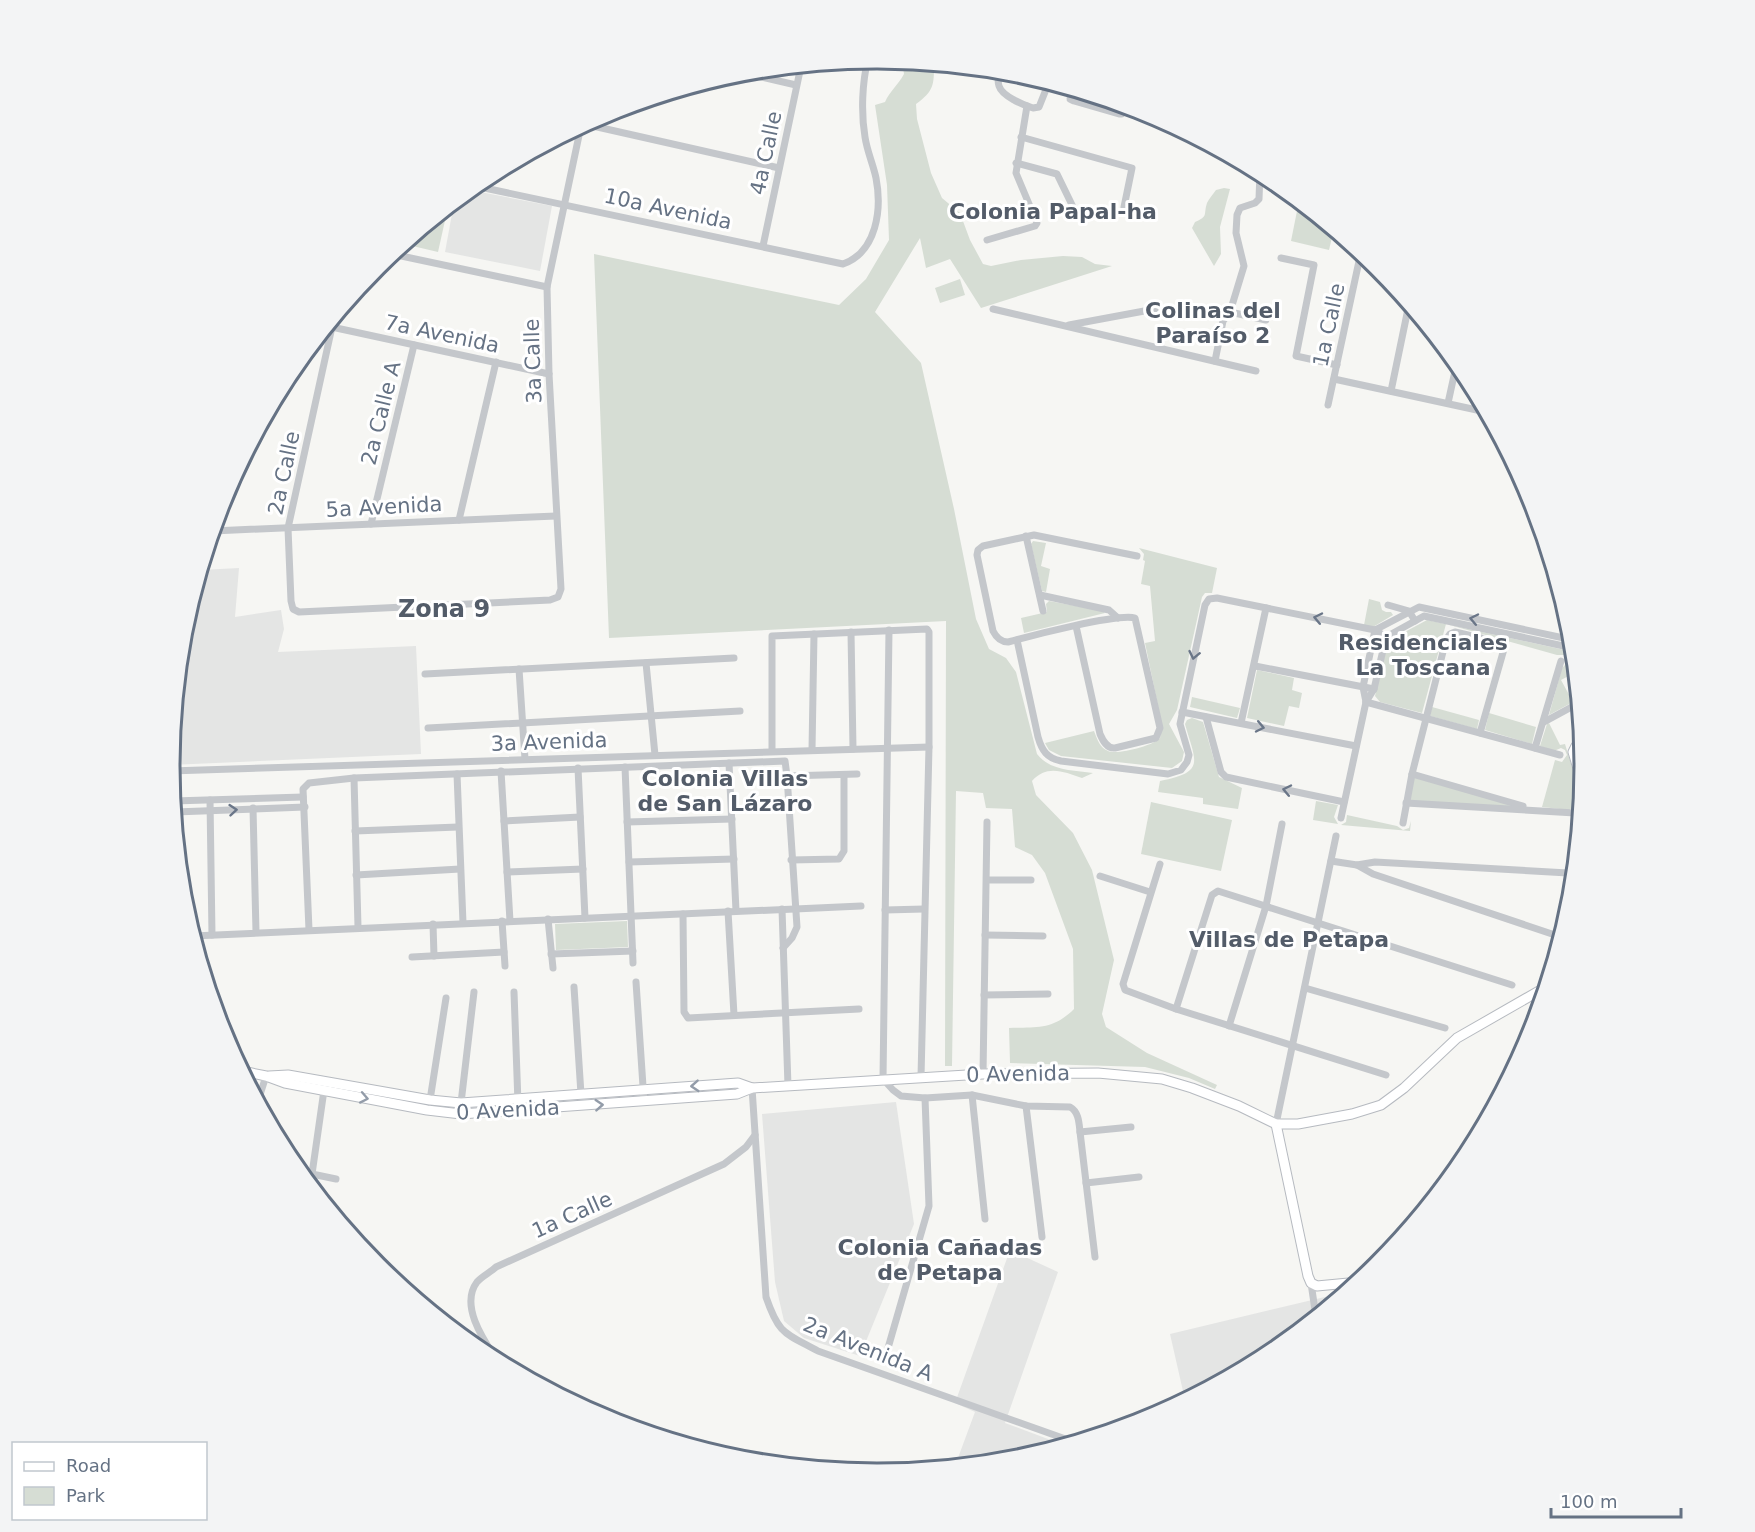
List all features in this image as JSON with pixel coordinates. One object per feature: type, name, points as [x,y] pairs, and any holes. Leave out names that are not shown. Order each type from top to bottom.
[{"type":"main road","points":[[1345,1283],[1317,1286],[1311,1283],[1276,1124],[1320,1120],[1369,1110],[1381,1105],[1404,1088],[1457,1038],[1537,992]]},
{"type":"main road","name":"0 Avenida","points":[[252,1073],[285,1083],[442,1112],[471,1114],[737,1094],[752,1088],[883,1079],[983,1074],[1098,1073],[1162,1079],[1220,1099],[1276,1124]]},
{"type":"main road","name":"0 Avenida","points":[[266,1076],[288,1075],[430,1100],[461,1103],[738,1083],[752,1088]]},
{"type":"street","name":"10a Avenida","points":[[487,188],[843,264],[854,260],[864,251],[874,234],[877,216],[876,176],[864,136],[864,89],[867,69]]},
{"type":"street","name":"4a Calle","points":[[763,246],[799,74]]},
{"type":"street","points":[[767,78],[796,85]]},
{"type":"street","points":[[998,80],[999,88],[1027,106],[1038,107],[1046,90]]},
{"type":"street","points":[[1070,97],[1074,102],[1122,114]]},
{"type":"street","points":[[987,240],[1035,226],[1037,223],[1016,173],[1027,106]]},
{"type":"street","points":[[597,128],[779,168]]},
{"type":"street","name":"3a Calle","points":[[293,609],[299,612],[550,600],[558,597],[561,589],[549,374],[547,287],[580,136]]},
{"type":"street","points":[[1021,137],[1132,168],[1124,207]]},
{"type":"street","points":[[1016,163],[1057,174],[1074,209]]},
{"type":"street","points":[[1215,361],[1222,321],[1230,312],[1244,266],[1236,233],[1237,215],[1240,208],[1255,203],[1259,199],[1260,183]]},
{"type":"street","points":[[403,256],[547,287]]},
{"type":"street","points":[[1281,258],[1314,265],[1296,356],[1337,365]]},
{"type":"street","name":"1a Calle","points":[[1328,405],[1359,262]]},
{"type":"street","points":[[993,309],[1256,371]]},
{"type":"street","points":[[1066,326],[1155,309]]},
{"type":"street","points":[[1230,312],[1266,320]]},
{"type":"street","points":[[1391,391],[1407,313]]},
{"type":"street","name":"7a Avenida","points":[[336,328],[549,374]]},
{"type":"street","name":"2a Calle","points":[[293,609],[288,528],[328,339]]},
{"type":"street","name":"2a Calle A","points":[[371,524],[414,345]]},
{"type":"street","points":[[459,520],[496,362]]},
{"type":"street","points":[[1448,403],[1454,375]]},
{"type":"street","points":[[1334,379],[1476,410]]},
{"type":"street","name":"5a Avenida","points":[[221,531],[556,516]]},
{"type":"street","points":[[1076,626],[1100,734],[1107,746],[1116,748],[1154,740],[1160,730],[1135,618],[1118,618],[1076,626],[1005,642],[995,634],[977,555],[978,550],[983,546],[1034,535],[1137,556]]},
{"type":"street","points":[[1026,536],[1043,611]]},
{"type":"street","points":[[1040,595],[1109,610],[1118,618]]},
{"type":"street","points":[[1017,640],[1040,746],[1052,759],[1175,774],[1184,768],[1189,755],[1180,728],[1206,602],[1216,598],[1375,630],[1386,637]]},
{"type":"street","points":[[1388,605],[1409,611],[1414,621]]},
{"type":"street","points":[[1366,702],[1363,687],[1375,630],[1419,607],[1562,638]]},
{"type":"street","points":[[1241,723],[1266,608]]},
{"type":"street","points":[[1341,818],[1366,702],[1374,689],[1386,637],[1424,616],[1564,646]]},
{"type":"street","points":[[772,751],[772,636],[924,629],[929,632],[929,747],[921,1077]]},
{"type":"street","points":[[889,630],[883,1079],[901,1096],[925,1098],[972,1095],[1026,1106],[1070,1107],[1077,1114],[1095,1257]]},
{"type":"street","points":[[851,632],[853,749]]},
{"type":"street","points":[[1403,823],[1425,718],[1450,634],[1458,632],[1488,639],[1501,644],[1504,650],[1480,733]]},
{"type":"street","points":[[812,750],[814,634]]},
{"type":"street","points":[[425,674],[734,658]]},
{"type":"street","points":[[1535,748],[1561,661]]},
{"type":"street","points":[[646,663],[655,755]]},
{"type":"street","points":[[1254,666],[1374,689]]},
{"type":"street","points":[[519,669],[525,759]]},
{"type":"street","points":[[1366,702],[1560,755]]},
{"type":"street","points":[[1544,722],[1572,707]]},
{"type":"street","points":[[428,728],[740,711]]},
{"type":"street","points":[[1182,712],[1356,746]]},
{"type":"street","points":[[1206,717],[1221,772],[1225,777],[1344,802]]},
{"type":"street","name":"3a Avenida","points":[[180,771],[929,747]]},
{"type":"street","points":[[309,930],[303,797],[303,789],[309,783],[354,778],[501,771],[785,761],[788,776],[791,860],[797,927],[792,938],[783,948]]},
{"type":"street","points":[[729,763],[736,911]]},
{"type":"street","points":[[625,767],[633,963]]},
{"type":"street","points":[[578,768],[585,918]]},
{"type":"street","points":[[501,771],[507,872],[505,966]]},
{"type":"street","points":[[457,774],[463,922]]},
{"type":"street","points":[[788,776],[857,774]]},
{"type":"street","points":[[1412,774],[1534,809]]},
{"type":"street","points":[[791,860],[839,858],[842,855],[844,851],[843,775]]},
{"type":"street","points":[[354,778],[358,927]]},
{"type":"street","points":[[182,801],[303,797]]},
{"type":"street","points":[[210,800],[213,935]]},
{"type":"street","points":[[1406,803],[1573,813]]},
{"type":"street","points":[[182,812],[305,807]]},
{"type":"street","points":[[253,808],[256,932]]},
{"type":"street","points":[[504,820],[580,817]]},
{"type":"street","points":[[627,822],[732,819]]},
{"type":"street","points":[[983,1074],[987,822]]},
{"type":"street","points":[[1229,1026],[1266,906],[1282,824]]},
{"type":"street","points":[[355,831],[458,827]]},
{"type":"street","points":[[1276,1124],[1336,836]]},
{"type":"street","points":[[629,862],[734,859]]},
{"type":"street","points":[[1331,861],[1357,865],[1386,862],[1566,873]]},
{"type":"street","points":[[1160,864],[1123,986],[1127,992],[1386,1075]]},
{"type":"street","points":[[1357,865],[1373,874],[1554,934]]},
{"type":"street","points":[[507,872],[583,869]]},
{"type":"street","points":[[356,874],[460,870]]},
{"type":"street","points":[[1100,876],[1150,892]]},
{"type":"street","points":[[987,880],[1031,880]]},
{"type":"street","points":[[1176,1009],[1212,895],[1221,891],[1512,985]]},
{"type":"street","points":[[202,936],[463,922],[861,906]]},
{"type":"street","points":[[782,909],[788,1086]]},
{"type":"street","points":[[885,910],[924,909]]},
{"type":"street","points":[[728,911],[735,1015]]},
{"type":"street","points":[[682,914],[685,1016],[688,1018],[859,1009]]},
{"type":"street","points":[[548,919],[553,968]]},
{"type":"street","points":[[433,924],[434,956]]},
{"type":"street","points":[[985,936],[1043,936]]},
{"type":"street","points":[[551,954],[633,951]]},
{"type":"street","points":[[412,957],[504,952]]},
{"type":"street","points":[[636,982],[644,1101]]},
{"type":"street","points":[[574,987],[581,1094]]},
{"type":"street","points":[[1305,988],[1445,1028]]},
{"type":"street","points":[[461,1103],[474,992]]},
{"type":"street","points":[[514,992],[518,1111]]},
{"type":"street","points":[[984,995],[1048,994]]},
{"type":"street","points":[[430,1100],[446,998]]},
{"type":"street","points":[[261,1091],[266,1076]]},
{"type":"street","name":"2a Avenida A","points":[[752,1088],[766,1297],[777,1325],[783,1332],[818,1351],[1062,1438]]},
{"type":"street","points":[[312,1172],[324,1090]]},
{"type":"street","points":[[972,1095],[986,1219]]},
{"type":"street","points":[[888,1348],[929,1206],[925,1098]]},
{"type":"street","points":[[1026,1106],[1042,1237]]},
{"type":"street","points":[[1080,1132],[1131,1127]]},
{"type":"street","name":"1a Calle","points":[[485,1342],[474,1320],[471,1301],[477,1283],[496,1267],[724,1164],[746,1147],[754,1135]]},
{"type":"street","points":[[314,1174],[336,1179]]},
{"type":"street","points":[[1086,1183],[1139,1177]]},
{"type":"street","points":[[1311,1283],[1315,1308]]},
{"type":"shaded area","points":[[481,192],[552,206],[540,271],[445,252],[452,214]]},
{"type":"shaded area","points":[[239,568],[235,617],[281,610],[284,629],[278,652],[416,646],[421,754],[180,765],[186,675],[209,570]]},
{"type":"shaded area","points":[[896,1102],[914,1224],[860,1356],[804,1338],[784,1321],[775,1282],[762,1114]]},
{"type":"shaded area","points":[[1010,1250],[1058,1272],[1005,1423],[1052,1440],[1013,1450],[958,1458],[975,1412],[955,1403]]},
{"type":"shaded area","points":[[1329,1296],[1265,1346],[1183,1392],[1170,1334]]},
{"type":"green space","points":[[903,70],[934,71],[930,91],[916,104],[917,119],[931,173],[942,198],[960,213],[970,240],[983,264],[991,266],[1021,260],[1063,256],[1082,257],[1095,264],[1112,266],[981,308],[950,259],[926,268],[920,238],[875,312],[921,363],[976,619],[989,649],[1006,658],[1016,672],[1037,754],[1042,760],[1055,767],[1093,773],[1082,778],[1050,771],[1032,781],[1036,795],[1073,833],[1092,870],[1114,960],[1102,1014],[1106,1027],[1147,1053],[1217,1085],[1215,1089],[1189,1078],[1145,1067],[1010,1063],[1009,1028],[1052,1024],[1074,1009],[1073,949],[1045,873],[1032,855],[1015,847],[1012,809],[986,808],[983,793],[956,791],[952,1066],[945,1066],[946,621],[609,638],[594,254],[839,305],[866,279],[889,240],[887,185],[875,105],[885,102],[904,74]]},
{"type":"green space","points":[[1230,189],[1220,227],[1221,254],[1214,266],[1192,228],[1195,222],[1204,217],[1207,203],[1216,190]]},
{"type":"green space","points":[[1297,210],[1332,238],[1329,250],[1291,241]]},
{"type":"green space","points":[[445,219],[438,252],[413,246]]},
{"type":"green space","points":[[960,279],[965,295],[940,303],[935,288]]},
{"type":"green space","points":[[1033,541],[1046,543],[1041,566],[1050,569],[1046,592],[1042,591],[1031,544]]},
{"type":"green space","points":[[1139,548],[1217,568],[1212,593],[1205,593],[1202,597],[1177,710],[1169,724],[1184,752],[1182,761],[1172,768],[1061,756],[1049,750],[1045,743],[1094,731],[1103,748],[1119,752],[1143,747],[1160,738],[1162,725],[1145,643],[1155,641],[1150,586],[1141,584],[1145,561],[1143,560],[1144,554]]},
{"type":"green space","points":[[1369,599],[1380,602],[1382,610],[1391,612],[1393,615],[1373,627],[1364,625]]},
{"type":"green space","points":[[1049,601],[1105,613],[1024,633],[1021,618],[1047,612],[1046,604]]},
{"type":"green space","points":[[1427,620],[1446,624],[1422,713],[1380,702],[1375,696],[1388,641]]},
{"type":"green space","points":[[1448,625],[1565,650],[1567,662],[1564,655]]},
{"type":"green space","points":[[1567,663],[1569,676],[1561,680],[1571,703],[1549,715],[1562,668]]},
{"type":"green space","points":[[1257,670],[1294,678],[1292,690],[1302,693],[1299,708],[1289,706],[1284,726],[1247,718]]},
{"type":"green space","points":[[1192,697],[1240,708],[1237,718],[1190,707]]},
{"type":"green space","points":[[1432,707],[1479,720],[1477,729],[1430,716]]},
{"type":"green space","points":[[1489,713],[1536,727],[1532,744],[1485,730]]},
{"type":"green space","points":[[1192,718],[1203,722],[1219,777],[1242,788],[1238,809],[1203,804],[1203,798],[1158,792],[1160,781],[1185,774],[1194,763],[1185,724]]},
{"type":"green space","points":[[1549,723],[1560,745],[1565,744],[1574,773],[1573,808],[1569,810],[1542,807],[1555,760],[1562,762],[1567,755],[1561,748],[1554,751],[1540,746]]},
{"type":"green space","points":[[1412,774],[1534,809],[1406,803]]},
{"type":"green space","points":[[1316,801],[1338,805],[1334,817],[1338,824],[1313,820]]},
{"type":"green space","points":[[1151,802],[1232,820],[1221,871],[1141,854]]},
{"type":"green space","points":[[1347,815],[1397,826],[1403,830],[1409,828],[1411,821],[1410,831],[1341,825],[1346,822]]},
{"type":"green space","points":[[627,921],[628,947],[556,950],[555,924]]},
{"type":"district","name":"Colonia Papal-ha","points":[[1053,211]]},
{"type":"district","name":"Colinas del Paraíso 2","points":[[1213,322]]},
{"type":"district","name":"Zona 9","points":[[444,609]]},
{"type":"district","name":"Residenciales La Toscana","points":[[1423,654]]},
{"type":"district","name":"Colonia Villas de San Lázaro","points":[[725,790]]},
{"type":"district","name":"Villas de Petapa","points":[[1289,939]]},
{"type":"district","name":"Colonia Cañadas de Petapa","points":[[940,1260]]}]
